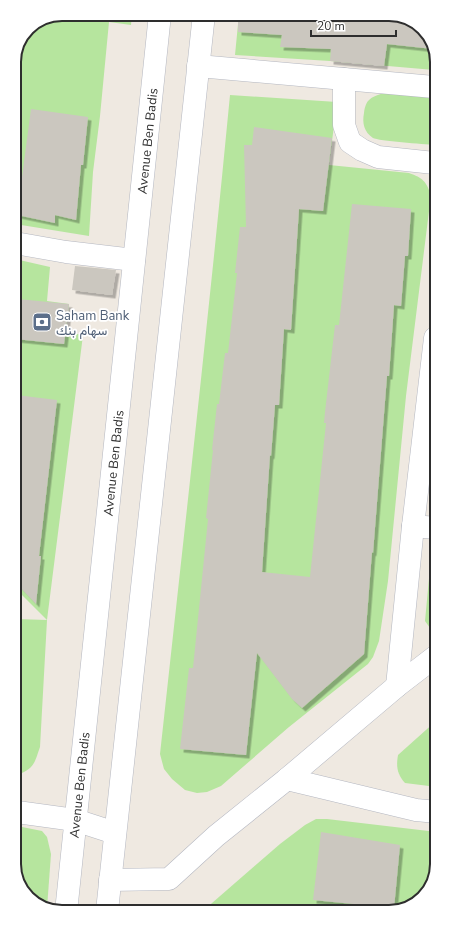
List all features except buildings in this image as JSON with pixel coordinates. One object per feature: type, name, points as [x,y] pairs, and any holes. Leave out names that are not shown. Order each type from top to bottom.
[{"type":"main road","name":"Avenue Ben Badis","points":[[67,905],[159,21]]},
{"type":"main road","points":[[108,905],[203,21]]},
{"type":"main road","points":[[198,66],[430,87]]},
{"type":"main road","points":[[344,79],[344,125],[350,142],[362,150],[378,157],[430,163]]},
{"type":"main road","points":[[21,243],[66,252],[134,260]]},
{"type":"main road","points":[[397,686],[413,526],[430,381]]},
{"type":"main road","points":[[413,526],[430,527]]},
{"type":"main road","points":[[110,880],[169,879],[216,836],[287,779],[397,686],[430,661]]},
{"type":"main road","points":[[287,779],[416,810],[430,811]]},
{"type":"main road","points":[[21,813],[75,820],[115,833]]},
{"type":"green space","points":[[62,21],[131,21],[131,25],[109,22],[93,172],[89,236],[21,225],[22,51],[29,37],[41,26],[49,23]]},
{"type":"green space","points":[[238,21],[392,21],[410,26],[422,37],[425,41],[429,54],[430,70],[330,61],[235,55]]},
{"type":"green space","points":[[383,93],[430,98],[430,145],[383,140],[370,136],[366,130],[363,117],[367,102],[375,96]]},
{"type":"green space","points":[[230,95],[337,102],[329,165],[409,173],[418,177],[427,186],[430,193],[430,203],[406,396],[388,581],[379,641],[373,657],[368,664],[289,727],[221,786],[207,792],[197,793],[185,790],[172,779],[164,769],[160,754]]},
{"type":"green space","points":[[21,260],[50,267],[47,301],[69,304],[66,332],[83,335],[47,620],[21,594]]},
{"type":"green space","points":[[430,568],[430,628],[425,621]]},
{"type":"green space","points":[[21,619],[47,620],[40,747],[31,767],[21,774]]},
{"type":"green space","points":[[430,726],[430,786],[405,783],[398,770],[398,755]]},
{"type":"green space","points":[[316,819],[327,819],[430,831],[430,869],[427,880],[418,893],[410,900],[389,905],[210,905],[280,844],[305,825]]},
{"type":"green space","points":[[21,827],[42,831],[47,837],[51,854],[47,902],[33,893],[26,885],[24,880],[21,864]]},
{"type":"place","name":"Saham Bank سهام بنك","points":[[42,322]]}]
